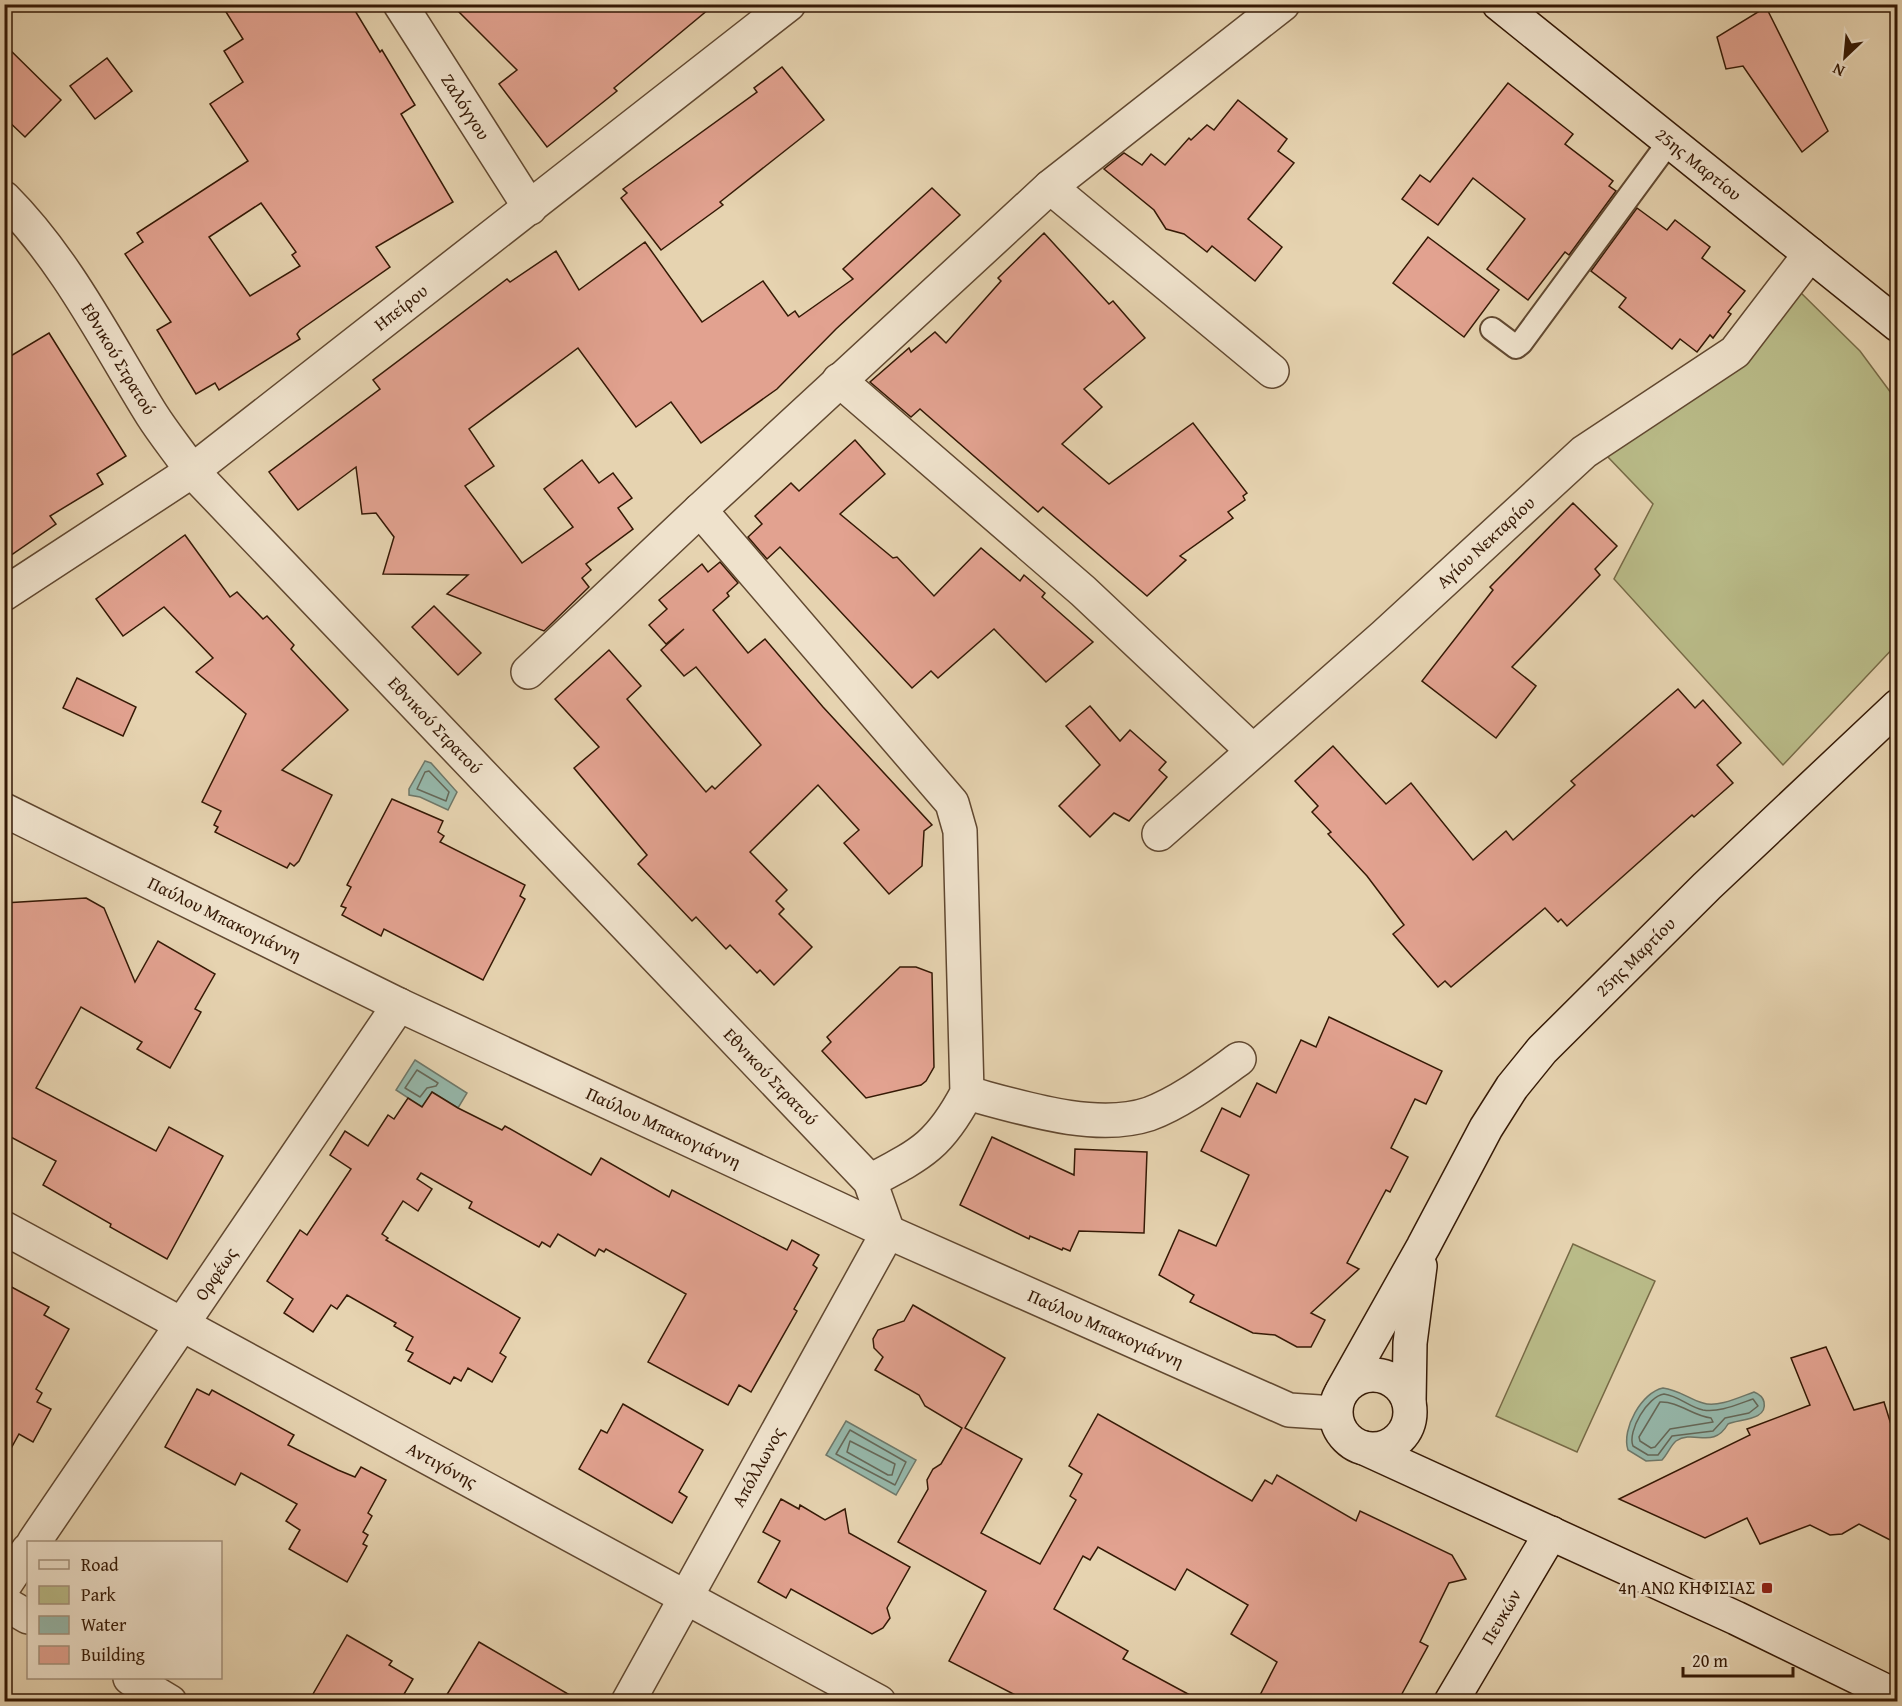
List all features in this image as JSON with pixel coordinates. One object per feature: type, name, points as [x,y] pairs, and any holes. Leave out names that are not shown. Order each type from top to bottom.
[{"type":"street","name":"Ζαλόγγου","points":[[400,4],[530,208]]},
{"type":"street","points":[[528,672],[839,380],[1050,187],[1283,4]]},
{"type":"street","name":"25ης Μαρτίου","points":[[1499,4],[1897,325]]},
{"type":"street","name":"Ηπείρου","points":[[4,594],[192,471],[530,208],[771,10]]},
{"type":"street","points":[[1050,187],[1272,371]]},
{"type":"street","name":"Εθνικού Στρατού","points":[[4,198],[22,216],[65,273],[153,418],[192,471],[870,1181],[888,1232]]},
{"type":"street","name":"Αγίου Νεκταρίου","points":[[1159,834],[1384,636],[1584,452],[1736,352],[1810,255]]},
{"type":"street","points":[[839,380],[1083,591],[1253,751]]},
{"type":"street","points":[[700,510],[952,803],[960,831],[968,1093],[950,1125],[920,1155],[870,1181]]},
{"type":"street","name":"25ης Μαρτίου","points":[[1339,1402],[1485,1128],[1512,1088],[1542,1050],[1707,886],[1898,706]]},
{"type":"street","name":"Παύλου Μπακογιάννη","points":[[4,810],[399,1005],[888,1232],[1288,1410],[1339,1402]]},
{"type":"street","name":"Ορφέως","points":[[35,1541],[399,1005]]},
{"type":"street","points":[[968,1093],[1031,1110],[1090,1119],[1123,1119],[1148,1114],[1184,1096],[1239,1059]]},
{"type":"street","name":"Αντιγόνης","points":[[4,1228],[182,1322],[879,1701]]},
{"type":"street","name":"Απόλλωνος","points":[[628,1701],[888,1232]]},
{"type":"street","name":"25ης Μαρτίου","points":[[1410,1407],[1410,1343],[1423,1247]]},
{"type":"street","points":[[1465,1494],[1430,1456],[1417,1433],[1404,1390],[1384,1376],[1360,1377],[1350,1382],[1339,1402],[1344,1436],[1364,1449],[1736,1618],[1898,1697]]},
{"type":"street","points":[[1364,1449],[1390,1446],[1400,1438],[1407,1427],[1410,1407]]},
{"type":"street","name":"Πευκών","points":[[1451,1701],[1551,1533]]},
{"type":"street","points":[[4,1586],[27,1552]]},
{"type":"street","points":[[4,1603],[27,1616]]},
{"type":"street","points":[[133,1679],[170,1701]]},
{"type":"lane","points":[[1492,329],[1516,346],[1521,343],[1669,142]]},
{"type":"green space","points":[[1798,290],[1860,351],[1897,401],[1897,644],[1783,765],[1614,579],[1653,504],[1606,455]]},
{"type":"green space","points":[[1573,1244],[1655,1281],[1577,1452],[1496,1416]]},
{"type":"water","points":[[425,761],[431,763],[457,792],[448,810],[420,797],[409,795],[409,789]]},
{"type":"water","points":[[415,1060],[467,1093],[458,1108],[432,1092],[422,1107],[396,1090]]},
{"type":"water","points":[[1663,1388],[1709,1404],[1728,1401],[1754,1392],[1763,1399],[1764,1408],[1757,1416],[1728,1424],[1716,1436],[1690,1437],[1676,1441],[1662,1460],[1646,1461],[1628,1450],[1630,1422],[1648,1396]]},
{"type":"water","points":[[846,1421],[916,1460],[896,1495],[826,1455]]},
{"type":"building","points":[[221,4],[351,4],[415,105],[401,114],[453,202],[376,247],[390,267],[300,330],[297,334],[300,339],[219,390],[215,383],[196,394],[157,330],[171,322],[125,254],[143,242],[137,233],[248,161],[210,104],[243,82],[224,51],[243,39]],"holes":[[[261,203],[296,252],[292,255],[300,266],[250,296],[209,237]]]},
{"type":"building","points":[[451,4],[715,4],[614,88],[617,91],[547,147],[499,84],[517,70]]},
{"type":"building","points":[[1766,7],[1828,131],[1802,152],[1743,66],[1726,69],[1717,37]]},
{"type":"building","points":[[4,44],[61,100],[25,137],[4,117]]},
{"type":"building","points":[[107,58],[132,91],[95,119],[70,86]]},
{"type":"building","points":[[782,67],[824,120],[720,202],[723,205],[661,250],[621,198],[627,193],[623,189],[757,92],[754,88]]},
{"type":"building","points":[[1508,83],[1573,134],[1565,144],[1613,181],[1609,186],[1616,191],[1569,255],[1565,252],[1528,300],[1487,269],[1525,219],[1473,178],[1438,225],[1402,199],[1420,175],[1430,182]]},
{"type":"building","points":[[1238,100],[1287,139],[1278,151],[1294,163],[1248,219],[1282,247],[1255,281],[1212,246],[1207,252],[1184,234],[1166,229],[1154,210],[1104,169],[1124,153],[1142,165],[1151,154],[1165,165],[1189,138],[1191,140],[1207,125],[1214,130]]},
{"type":"building","points":[[932,188],[960,215],[836,329],[777,389],[701,443],[671,402],[636,427],[578,348],[469,429],[494,466],[465,486],[522,563],[573,527],[544,489],[582,460],[599,483],[613,473],[632,498],[618,508],[633,529],[586,564],[591,570],[582,578],[589,587],[544,631],[447,594],[468,575],[383,574],[394,537],[376,513],[362,514],[356,467],[298,510],[269,472],[380,389],[373,380],[507,279],[510,282],[556,251],[579,290],[645,242],[702,322],[763,281],[788,316],[795,311],[799,317],[853,279],[843,269]]},
{"type":"building","points":[[1637,208],[1667,230],[1675,220],[1710,247],[1702,258],[1745,291],[1728,312],[1731,314],[1713,338],[1710,335],[1697,352],[1680,339],[1672,349],[1619,307],[1626,298],[1591,271]]},
{"type":"building","points":[[1044,233],[1109,304],[1113,301],[1145,338],[1084,389],[1102,407],[1062,444],[1109,484],[1193,423],[1247,493],[1243,496],[1245,500],[1228,512],[1233,518],[1180,556],[1186,560],[1147,596],[1043,507],[1038,512],[920,409],[911,417],[870,382],[909,348],[911,352],[935,332],[946,343],[1001,281],[998,278]]},
{"type":"building","points":[[1428,237],[1499,290],[1464,337],[1393,283]]},
{"type":"building","points":[[49,333],[126,456],[97,474],[103,484],[50,516],[56,524],[4,560],[4,360]]},
{"type":"building","points":[[855,440],[885,474],[840,514],[893,558],[897,557],[934,596],[981,548],[1020,581],[1024,575],[1045,593],[1042,597],[1093,642],[1046,682],[994,629],[938,678],[931,671],[912,688],[780,547],[767,559],[748,537],[762,524],[755,516],[791,483],[799,491]]},
{"type":"building","points":[[1573,503],[1617,546],[1595,569],[1600,575],[1512,667],[1536,686],[1496,738],[1422,681],[1493,590],[1490,587]]},
{"type":"building","points":[[185,535],[230,597],[237,592],[263,619],[267,616],[294,645],[291,649],[348,710],[282,770],[332,795],[299,861],[294,866],[290,863],[287,868],[215,832],[218,827],[214,825],[221,811],[202,802],[246,714],[196,672],[213,658],[164,607],[123,636],[96,599]]},
{"type":"building","points":[[720,562],[738,583],[727,593],[729,596],[713,610],[748,653],[765,639],[823,707],[932,825],[924,831],[922,866],[889,894],[844,843],[859,830],[818,785],[750,852],[787,890],[776,901],[784,909],[779,914],[812,947],[774,985],[760,970],[757,973],[730,945],[726,949],[696,917],[692,921],[638,864],[647,855],[574,768],[599,747],[555,699],[609,650],[641,686],[627,699],[706,792],[712,786],[715,789],[761,745],[696,667],[684,676],[661,650],[684,629],[666,644],[649,625],[667,609],[659,600],[702,564],[708,572]]},
{"type":"building","points":[[434,606],[481,653],[458,675],[412,627]]},
{"type":"building","points":[[77,678],[136,707],[123,736],[63,708]]},
{"type":"building","points":[[1678,689],[1695,708],[1703,700],[1741,743],[1717,765],[1733,783],[1694,817],[1692,815],[1567,926],[1561,919],[1558,922],[1545,908],[1451,987],[1445,981],[1438,987],[1393,934],[1404,925],[1367,876],[1328,834],[1331,832],[1312,812],[1318,806],[1295,781],[1333,746],[1386,804],[1411,783],[1473,860],[1506,831],[1513,840],[1575,785],[1571,781]]},
{"type":"building","points":[[1090,706],[1120,741],[1130,730],[1166,762],[1159,770],[1167,777],[1129,821],[1114,813],[1090,837],[1059,806],[1100,765],[1066,726]]},
{"type":"building","points":[[392,799],[443,821],[438,832],[444,836],[440,842],[525,885],[520,896],[525,899],[483,980],[384,929],[381,936],[342,915],[346,908],[341,906],[351,887],[347,885]]},
{"type":"building","points":[[86,898],[104,908],[135,982],[158,941],[215,974],[195,1009],[201,1012],[170,1068],[137,1049],[142,1042],[81,1007],[36,1088],[156,1151],[169,1127],[223,1156],[167,1259],[43,1185],[56,1161],[9,1136],[4,1145],[4,903]]},
{"type":"building","points":[[900,967],[916,967],[932,973],[934,1067],[921,1085],[866,1098],[822,1051],[831,1042],[827,1037]]},
{"type":"building","points":[[1329,1017],[1442,1071],[1426,1104],[1415,1099],[1391,1148],[1408,1157],[1390,1192],[1386,1190],[1347,1263],[1359,1269],[1311,1313],[1325,1320],[1311,1347],[1297,1347],[1275,1335],[1253,1333],[1190,1302],[1194,1295],[1159,1275],[1179,1230],[1216,1246],[1249,1175],[1201,1151],[1222,1108],[1240,1117],[1257,1083],[1276,1093],[1301,1040],[1316,1047]]},
{"type":"building","points":[[432,1092],[502,1130],[505,1126],[591,1175],[601,1158],[669,1197],[672,1190],[787,1250],[792,1240],[819,1255],[813,1265],[817,1268],[794,1309],[797,1311],[751,1392],[739,1385],[728,1405],[648,1362],[686,1294],[606,1249],[604,1252],[599,1249],[595,1256],[558,1234],[550,1247],[542,1242],[539,1247],[469,1208],[472,1202],[421,1173],[417,1179],[432,1189],[418,1211],[403,1201],[382,1234],[388,1238],[386,1240],[520,1318],[500,1353],[506,1357],[492,1382],[468,1368],[461,1381],[454,1377],[450,1384],[408,1361],[413,1353],[406,1350],[413,1337],[394,1326],[396,1323],[347,1295],[337,1309],[331,1305],[313,1332],[284,1313],[293,1299],[267,1281],[300,1230],[307,1235],[351,1169],[330,1155],[345,1131],[368,1146],[388,1115],[394,1119],[408,1098],[422,1107]]},
{"type":"building","points":[[992,1137],[1074,1175],[1075,1149],[1147,1152],[1144,1233],[1079,1231],[1070,1251],[1063,1248],[1062,1250],[1030,1236],[1029,1239],[960,1205]]},
{"type":"building","points":[[4,1283],[49,1307],[44,1315],[69,1329],[36,1389],[42,1393],[37,1402],[51,1409],[33,1442],[19,1434],[4,1461]]},
{"type":"building","points":[[913,1305],[1005,1358],[965,1428],[1022,1459],[981,1533],[1040,1564],[1076,1500],[1070,1496],[1082,1474],[1069,1466],[1098,1414],[1252,1501],[1265,1480],[1272,1484],[1277,1475],[1356,1521],[1360,1511],[1452,1555],[1466,1579],[1449,1583],[1420,1642],[1428,1646],[1398,1701],[1257,1701],[1277,1662],[1231,1634],[1248,1605],[1187,1569],[1175,1590],[1098,1547],[1090,1560],[1083,1556],[1054,1609],[1128,1651],[1123,1659],[1201,1701],[1027,1701],[949,1661],[986,1591],[898,1542],[928,1489],[927,1480],[933,1469],[941,1464],[962,1428],[925,1406],[919,1395],[875,1370],[883,1357],[874,1348],[873,1339],[878,1330],[904,1321]]},
{"type":"building","points":[[1826,1347],[1854,1410],[1884,1402],[1898,1447],[1898,1544],[1859,1524],[1842,1534],[1830,1535],[1810,1525],[1760,1544],[1747,1518],[1705,1538],[1619,1499],[1750,1435],[1747,1429],[1810,1405],[1791,1358]]},
{"type":"building","points":[[197,1389],[209,1395],[212,1390],[294,1435],[288,1445],[338,1470],[355,1477],[361,1467],[386,1480],[368,1513],[372,1516],[363,1532],[368,1535],[363,1544],[367,1546],[347,1582],[289,1549],[300,1530],[286,1521],[297,1504],[241,1473],[235,1485],[165,1447]]},
{"type":"building","points":[[623,1404],[703,1450],[679,1492],[687,1497],[672,1523],[579,1469],[601,1430],[607,1433]]},
{"type":"building","points":[[781,1499],[799,1509],[800,1505],[825,1520],[845,1509],[849,1533],[910,1567],[887,1608],[890,1618],[883,1628],[872,1634],[791,1589],[786,1598],[758,1582],[780,1541],[763,1532]]},
{"type":"building","points":[[347,1635],[392,1661],[389,1665],[413,1679],[400,1701],[309,1701]]},
{"type":"building","points":[[479,1642],[580,1701],[443,1701]]},
{"type":"place","name":"4η ΑΝΩ ΚΗΦΙΣΙΑΣ","points":[[1767,1588]]}]
